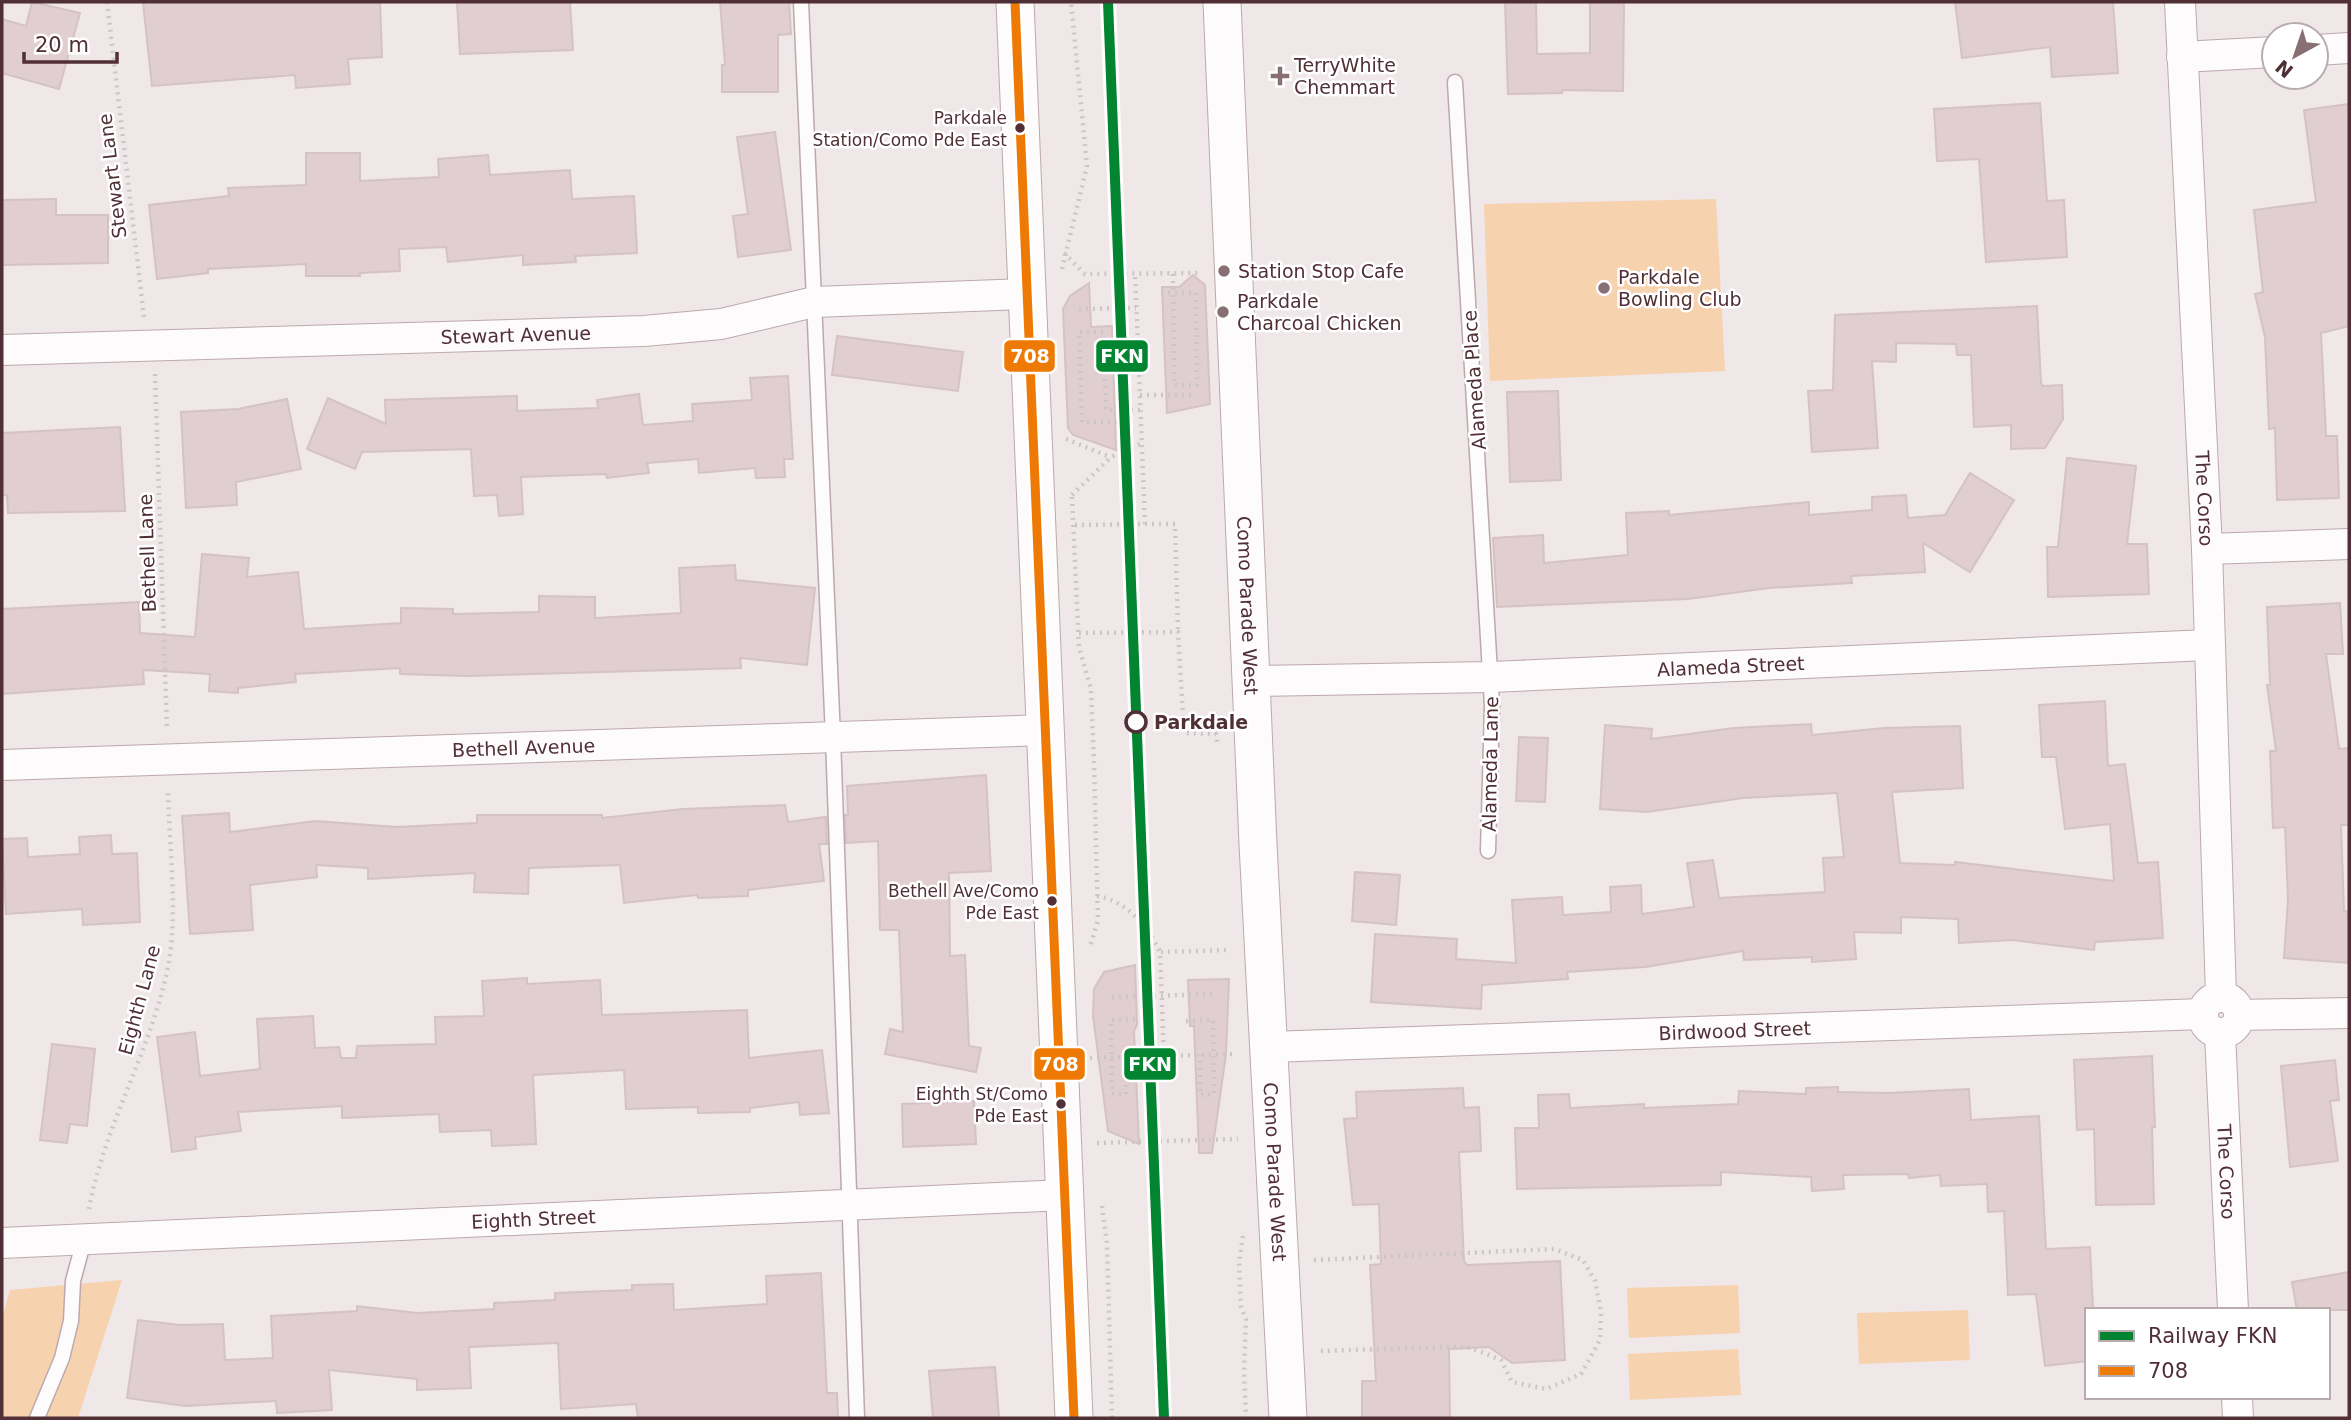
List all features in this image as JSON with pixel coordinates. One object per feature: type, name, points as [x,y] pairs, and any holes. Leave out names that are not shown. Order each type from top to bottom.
[{"type":"street","points":[[1014,2],[1074,1418]]},
{"type":"street","name":"Como Parade West","points":[[1222,2],[1251,681],[1250,1051],[1281,1261],[1288,1418]]},
{"type":"street","name":"The Corso","points":[[2180,2],[2207,549],[2208,645],[2233,1308]]},
{"type":"street","points":[[2330,49],[2349,48]]},
{"type":"street","points":[[2182,57],[2260,53]]},
{"type":"street","name":"Stewart Avenue","points":[[2,350],[645,331],[722,324],[814,302],[1027,295]]},
{"type":"street","points":[[2207,549],[2349,544]]},
{"type":"street","name":"Alameda Street","points":[[1251,681],[1491,677],[2208,645]]},
{"type":"street","name":"Bethell Avenue","points":[[2,765],[1046,730]]},
{"type":"street","name":"Birdwood Street","points":[[1250,1051],[2221,1015],[2349,1013]]},
{"type":"street","name":"Eighth Street","points":[[2,1243],[1064,1195]]},
{"type":"street","points":[[2237,1399],[2238,1418]]},
{"type":"lane","points":[[801,2],[833,737],[848,1205],[858,1418]]},
{"type":"lane","name":"Alameda Place","points":[[1455,82],[1491,677]]},
{"type":"lane","name":"Alameda Lane","points":[[1488,851],[1491,677]]},
{"type":"lane","points":[[37,1418],[62,1358],[71,1321],[73,1281],[84,1240]]},
{"type":"path","name":"Stewart Lane","points":[[107,2],[144,316],[151,345]]},
{"type":"path","points":[[1061,277],[1087,166],[1071,2]]},
{"type":"path","points":[[1026,253],[1065,253],[1085,274],[1234,271]]},
{"type":"path","points":[[1135,273],[1145,524]]},
{"type":"path","points":[[1161,293],[1172,293],[1184,293],[1196,293],[1197,385],[1174,384],[1173,299],[1173,286],[1172,273]]},
{"type":"path","points":[[1112,308],[1079,309],[1136,308]]},
{"type":"path","points":[[1117,422],[1082,422],[1079,332],[1103,332],[1106,410],[1141,411]]},
{"type":"path","name":"Bethell Lane","points":[[151,345],[156,379],[168,760]]},
{"type":"path","points":[[1140,394],[1195,395],[1164,395]]},
{"type":"path","points":[[1064,427],[1066,449]]},
{"type":"path","points":[[1065,439],[1111,457]]},
{"type":"path","points":[[1072,495],[1111,457],[1142,443]]},
{"type":"path","points":[[1070,481],[1075,525],[1079,647],[1091,689],[1098,920],[1089,956]]},
{"type":"path","points":[[1075,525],[1175,524],[1184,733],[1216,734]]},
{"type":"path","points":[[1079,633],[1178,632]]},
{"type":"path","name":"Eighth Lane","points":[[84,1240],[97,1169],[152,1018],[170,956],[168,760]]},
{"type":"path","points":[[1097,896],[1114,902],[1138,918],[1160,952],[1164,1056]]},
{"type":"path","points":[[1160,952],[1228,950]]},
{"type":"path","points":[[1137,995],[1112,997],[1216,994],[1186,995]]},
{"type":"path","points":[[1126,1058],[1126,1094],[1112,1094],[1111,1020],[1138,1019]]},
{"type":"path","points":[[1186,1021],[1213,1020],[1214,1094],[1200,1094],[1200,1055]]},
{"type":"path","points":[[1083,1059],[1250,1051]]},
{"type":"path","points":[[1237,1129],[1238,1152]]},
{"type":"path","points":[[1093,1146],[1238,1139]]},
{"type":"path","points":[[1101,1203],[1107,1244],[1112,1418]]},
{"type":"path","points":[[1243,1229],[1239,1263],[1241,1307],[1246,1319],[1246,1418]]},
{"type":"path","points":[[1281,1261],[1554,1249],[1583,1260],[1595,1280],[1601,1312],[1600,1340],[1581,1374],[1546,1389],[1512,1382],[1501,1360],[1472,1348],[1285,1352]]},
{"type":"shaded area","name":"Parkdale Bowling Club","points":[[1716,199],[1725,371],[1490,381],[1484,204]]},
{"type":"shaded area","points":[[122,1280],[78,1418],[2,1418],[2,1318],[10,1290]]},
{"type":"shaded area","points":[[1738,1285],[1740,1333],[1629,1338],[1627,1288]]},
{"type":"shaded area","points":[[1968,1310],[1970,1360],[1859,1364],[1857,1313]]},
{"type":"shaded area","points":[[1738,1349],[1741,1395],[1630,1400],[1628,1354]]},
{"type":"building","points":[[32,2],[80,13],[59,89],[2,73],[2,19],[26,26]]},
{"type":"building","points":[[143,2],[380,2],[382,57],[348,59],[350,84],[296,88],[295,75],[152,86]]},
{"type":"building","points":[[457,2],[570,2],[573,50],[460,54]]},
{"type":"building","points":[[720,2],[789,2],[791,34],[778,35],[778,92],[722,92],[722,65],[725,65]]},
{"type":"building","points":[[1505,2],[1536,2],[1537,54],[1590,53],[1590,2],[1624,2],[1623,91],[1562,90],[1562,93],[1508,94]]},
{"type":"building","points":[[1955,2],[2113,2],[2118,73],[2052,77],[2050,47],[1962,58]]},
{"type":"building","points":[[2040,103],[2047,201],[2064,200],[2067,257],[1986,262],[1979,159],[1937,161],[1934,109]]},
{"type":"building","points":[[2349,104],[2349,326],[2321,333],[2326,436],[2337,436],[2339,498],[2277,500],[2275,428],[2269,429],[2265,337],[2255,294],[2263,292],[2254,210],[2316,202],[2304,110]]},
{"type":"building","points":[[775,132],[791,250],[738,257],[733,216],[748,214],[737,137]]},
{"type":"building","points":[[306,153],[360,153],[360,181],[439,177],[438,159],[488,155],[490,175],[570,170],[572,199],[634,196],[637,253],[575,256],[576,262],[523,265],[523,255],[448,262],[446,247],[399,249],[400,271],[360,273],[360,276],[306,276],[306,264],[208,269],[208,273],[157,279],[149,205],[229,196],[228,188],[306,185]]},
{"type":"building","points":[[56,199],[56,215],[108,215],[108,263],[2,265],[2,200]]},
{"type":"building","points":[[1193,275],[1205,285],[1210,404],[1167,413],[1162,287],[1179,287]]},
{"type":"building","points":[[1089,283],[1091,327],[1112,326],[1116,450],[1073,435],[1068,428],[1063,309],[1070,296]]},
{"type":"building","points":[[2037,306],[2041,383],[2043,386],[2062,385],[2063,419],[2045,448],[2011,449],[2011,425],[1974,427],[1971,355],[1957,355],[1956,344],[1896,343],[1896,362],[1872,361],[1878,448],[1812,452],[1808,391],[1833,390],[1835,315]]},
{"type":"building","points":[[837,336],[963,352],[958,391],[832,375]]},
{"type":"building","points":[[788,376],[793,459],[784,459],[785,477],[756,478],[755,468],[699,473],[698,459],[647,463],[649,473],[607,478],[606,474],[521,477],[523,514],[499,516],[497,495],[474,496],[471,449],[362,452],[355,469],[307,449],[328,398],[386,424],[385,400],[517,396],[517,411],[598,408],[597,400],[639,394],[643,425],[693,421],[692,404],[752,400],[750,378]]},
{"type":"building","points":[[1558,391],[1561,480],[1510,482],[1507,392]]},
{"type":"building","points":[[287,399],[301,469],[236,482],[237,505],[186,508],[181,412],[238,409]]},
{"type":"building","points":[[120,427],[125,511],[8,513],[7,495],[2,495],[2,433]]},
{"type":"building","points":[[2067,458],[2136,466],[2127,544],[2147,544],[2149,594],[2048,597],[2047,547],[2058,547]]},
{"type":"building","points":[[1970,473],[2014,500],[1970,572],[1923,543],[1925,572],[1851,576],[1852,583],[1769,588],[1688,599],[1497,607],[1493,538],[1543,535],[1544,563],[1628,555],[1626,513],[1669,511],[1669,515],[1809,502],[1809,515],[1872,510],[1872,497],[1906,495],[1908,518],[1945,515]]},
{"type":"building","points":[[202,554],[249,558],[247,577],[298,572],[304,629],[401,623],[401,608],[453,609],[453,614],[539,612],[539,596],[595,597],[595,618],[681,613],[679,568],[735,565],[736,580],[815,588],[807,665],[740,658],[741,668],[466,676],[400,674],[400,668],[295,674],[296,682],[238,688],[238,693],[209,691],[210,674],[143,670],[144,684],[2,694],[2,609],[139,602],[140,633],[195,637]]},
{"type":"building","points":[[2340,603],[2343,654],[2326,654],[2339,749],[2349,748],[2349,825],[2341,825],[2344,911],[2348,912],[2349,921],[2349,963],[2284,958],[2288,899],[2285,827],[2273,828],[2270,751],[2276,751],[2267,685],[2270,685],[2267,607]]},
{"type":"building","points":[[2105,701],[2108,766],[2125,764],[2138,863],[2158,862],[2163,938],[2095,942],[2094,950],[2012,940],[1959,943],[1958,919],[1901,917],[1901,933],[1854,932],[1856,959],[1812,962],[1812,957],[1744,960],[1743,951],[1645,967],[1567,972],[1568,979],[1482,985],[1481,1009],[1371,1002],[1375,934],[1457,939],[1456,959],[1516,963],[1512,900],[1562,897],[1563,915],[1611,912],[1610,887],[1641,885],[1642,914],[1694,907],[1687,863],[1713,860],[1719,898],[1825,892],[1823,858],[1844,857],[1837,793],[1743,798],[1647,812],[1600,809],[1605,725],[1652,729],[1651,739],[1734,728],[1811,724],[1812,735],[1885,728],[1960,726],[1963,788],[1892,792],[1900,863],[1955,865],[1955,862],[2114,881],[2110,824],[2065,829],[2056,757],[2042,757],[2039,705]]},
{"type":"building","points":[[1519,737],[1548,738],[1545,802],[1516,801]]},
{"type":"building","points":[[986,775],[991,871],[949,873],[950,956],[965,955],[969,1046],[981,1048],[976,1072],[885,1054],[890,1029],[903,1032],[899,930],[880,930],[878,841],[846,843],[845,815],[848,815],[847,786]]},
{"type":"building","points":[[785,805],[788,822],[826,817],[827,844],[819,844],[824,881],[748,890],[748,896],[698,898],[697,895],[624,903],[620,865],[529,868],[528,894],[474,892],[475,873],[368,879],[368,868],[316,865],[317,877],[250,885],[253,930],[190,934],[182,816],[229,813],[230,832],[315,821],[397,827],[477,823],[477,815],[602,815],[602,818],[683,809]]},
{"type":"building","points":[[111,835],[112,854],[137,853],[140,922],[83,925],[82,909],[6,914],[2,839],[27,838],[28,857],[80,854],[79,837]]},
{"type":"building","points":[[1355,872],[1400,875],[1396,925],[1352,921]]},
{"type":"building","points":[[1135,965],[1137,1025],[1134,1031],[1139,1144],[1108,1131],[1093,1016],[1094,989],[1104,972]]},
{"type":"building","points":[[527,978],[527,984],[600,980],[602,1015],[747,1010],[749,1058],[822,1050],[829,1113],[800,1115],[799,1102],[750,1108],[750,1112],[698,1113],[698,1107],[626,1109],[624,1070],[533,1075],[536,1144],[492,1146],[491,1130],[440,1132],[439,1114],[342,1118],[342,1106],[238,1112],[241,1131],[195,1137],[196,1149],[172,1152],[157,1037],[195,1032],[200,1076],[260,1069],[257,1019],[313,1016],[315,1048],[339,1047],[341,1058],[356,1058],[357,1046],[436,1044],[435,1017],[484,1016],[482,981]]},
{"type":"building","points":[[1229,979],[1226,1054],[1212,1153],[1199,1153],[1194,1026],[1190,1026],[1188,980]]},
{"type":"building","points":[[52,1044],[95,1049],[87,1126],[70,1124],[67,1143],[40,1140]]},
{"type":"building","points":[[2152,1056],[2154,1204],[2096,1205],[2094,1129],[2077,1130],[2074,1060]]},
{"type":"building","points":[[2335,1060],[2339,1100],[2330,1101],[2338,1161],[2290,1167],[2281,1066]]},
{"type":"building","points":[[1838,1087],[1838,1092],[1888,1093],[1969,1089],[1971,1120],[2039,1116],[2046,1249],[2090,1247],[2093,1308],[2085,1308],[2085,1361],[2045,1366],[2036,1294],[2008,1295],[2004,1211],[1988,1212],[1987,1184],[1941,1186],[1940,1175],[1909,1178],[1908,1174],[1843,1175],[1844,1189],[1812,1191],[1811,1177],[1721,1172],[1721,1185],[1517,1189],[1515,1128],[1539,1128],[1538,1095],[1569,1094],[1570,1108],[1644,1104],[1644,1108],[1738,1104],[1739,1091],[1806,1094],[1806,1088]]},
{"type":"building","points":[[1463,1088],[1464,1108],[1479,1107],[1481,1151],[1459,1152],[1464,1261],[1467,1265],[1560,1261],[1565,1360],[1512,1363],[1489,1347],[1449,1349],[1450,1418],[1362,1418],[1362,1381],[1376,1381],[1370,1265],[1381,1264],[1379,1204],[1353,1205],[1344,1119],[1357,1118],[1356,1092]]},
{"type":"building","points":[[974,1101],[976,1144],[903,1147],[902,1104]]},
{"type":"building","points":[[2349,1272],[2349,1310],[2297,1308],[2292,1282]]},
{"type":"building","points":[[821,1273],[827,1393],[837,1393],[838,1418],[638,1418],[636,1404],[561,1409],[558,1343],[469,1347],[471,1388],[417,1390],[417,1379],[329,1370],[332,1410],[277,1413],[276,1401],[185,1406],[127,1398],[138,1320],[180,1325],[223,1324],[225,1360],[273,1358],[271,1316],[357,1311],[357,1306],[417,1313],[494,1309],[494,1303],[555,1300],[555,1293],[632,1290],[632,1285],[673,1284],[674,1310],[767,1304],[766,1276]]},
{"type":"building","points":[[995,1367],[999,1418],[933,1418],[929,1371]]},
{"type":"rail line","name":"FKN","points":[[1108,2],[1164,1418]]},
{"type":"transit line","name":"708","points":[[1015,2],[1074,1418]]},
{"type":"place","name":"TerryWhite Chemmart","points":[[1280,76]]},
{"type":"place","name":"Parkdale Station/Como Pde East","points":[[1020,128]]},
{"type":"place","name":"Station Stop Cafe","points":[[1224,271]]},
{"type":"place","name":"Parkdale Bowling Club","points":[[1604,288]]},
{"type":"place","name":"Parkdale Charcoal Chicken","points":[[1223,312]]},
{"type":"place","name":"Parkdale","points":[[1136,722]]},
{"type":"place","name":"Bethell Ave/Como Pde East","points":[[1052,901]]},
{"type":"place","name":"Eighth St/Como Pde East","points":[[1061,1104]]}]
